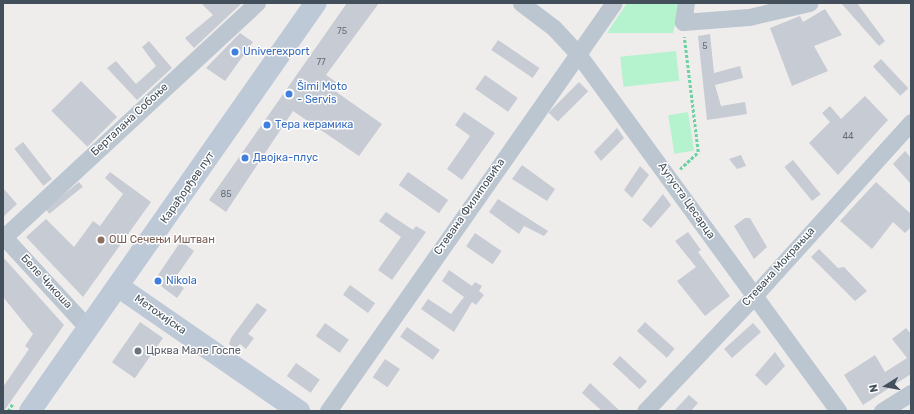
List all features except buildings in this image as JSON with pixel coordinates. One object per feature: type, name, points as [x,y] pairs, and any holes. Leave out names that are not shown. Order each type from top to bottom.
[{"type":"main road","name":"Карађорђев пут","points":[[30,411],[88,328],[119,287],[316,3]]},
{"type":"main road","name":"Метохијска","points":[[119,287],[299,411]]},
{"type":"street","name":"Берталана Собоње","points":[[3,236],[257,3]]},
{"type":"street","name":"Аугуста Цесарца","points":[[521,3],[554,28],[578,54],[669,175],[753,297],[838,411]]},
{"type":"street","name":"Стевана Филиповића","points":[[328,411],[614,3]]},
{"type":"street","points":[[686,3],[683,22],[749,17],[809,3]]},
{"type":"street","name":"Стевана Мокрањца","points":[[644,411],[753,297],[911,122]]},
{"type":"street","name":"Беле Чикоша","points":[[3,236],[88,328]]},
{"type":"street","points":[[882,411],[911,393]]},
{"type":"path","points":[[669,175],[698,152],[683,22]]},
{"type":"green space","points":[[627,3],[680,3],[673,33],[607,33]]},
{"type":"green space","points":[[676,51],[679,81],[623,87],[620,57]]},
{"type":"green space","points":[[688,112],[694,151],[674,154],[668,115]]},
{"type":"place","name":"Univerexport","points":[[235,52]]},
{"type":"place","name":"Šimi Moto - Servis","points":[[289,94]]},
{"type":"place","name":"Тера керамика","points":[[267,125]]},
{"type":"place","name":"Двојка-плус","points":[[245,158]]},
{"type":"place","name":"ОШ Сечењи Иштван","points":[[101,240]]},
{"type":"place","name":"Nikola","points":[[158,281]]},
{"type":"place","name":"Црква Мале Госпе","points":[[138,351]]}]
